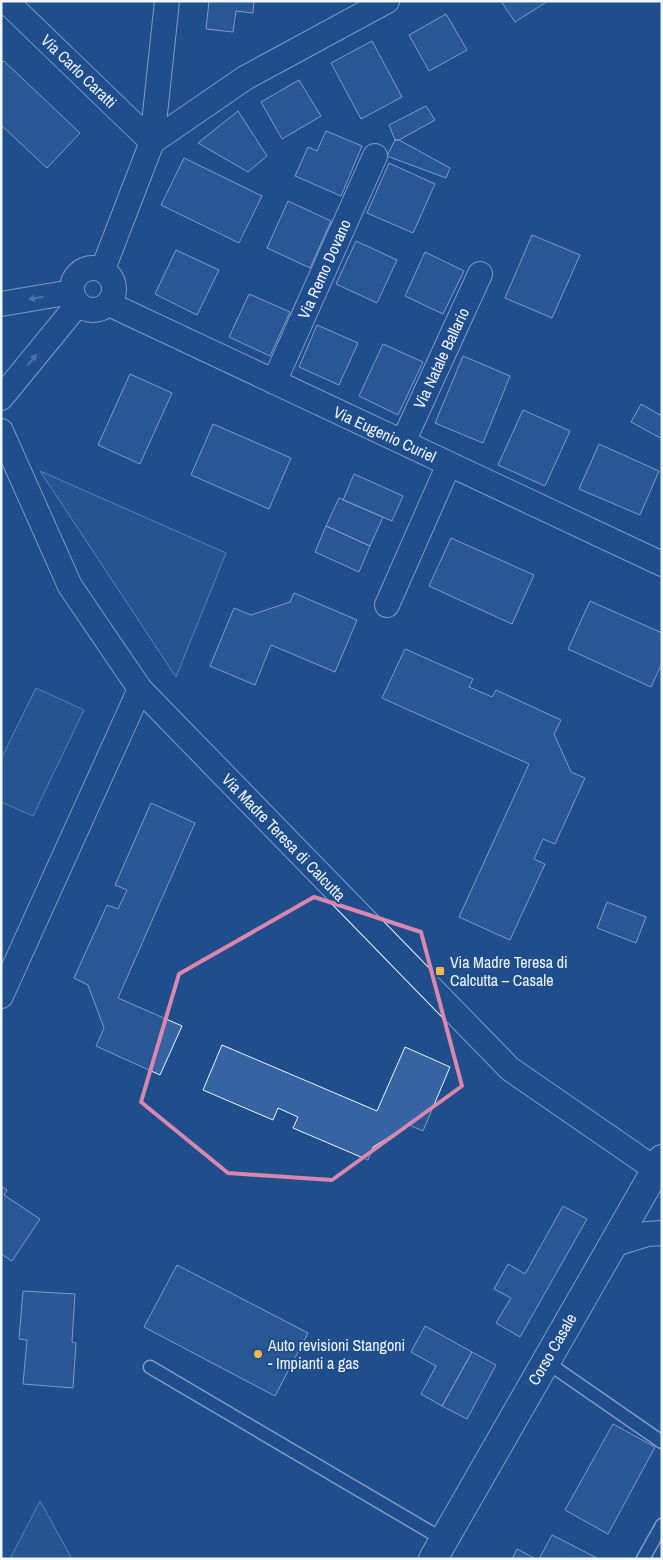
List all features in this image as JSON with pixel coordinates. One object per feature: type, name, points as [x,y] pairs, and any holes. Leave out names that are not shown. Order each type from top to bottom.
[{"type":"street","name":"Via Carlo Caratti","points":[[6,1],[152,142]]},
{"type":"street","points":[[103,269],[152,142],[167,1]]},
{"type":"street","points":[[152,142],[245,78],[386,1]]},
{"type":"street","name":"Via Remo Dovano","points":[[274,382],[375,156]]},
{"type":"street","points":[[1,304],[75,298],[90,310],[103,308],[108,304],[115,292],[115,285],[108,273],[103,269],[90,267],[83,270],[74,279],[75,298],[1,398]]},
{"type":"street","name":"Via Natale Ballario","points":[[403,442],[480,274]]},
{"type":"street","name":"Via Eugenio Curiel","points":[[108,304],[662,564]]},
{"type":"street","name":"Via Madre Teresa di Calcutta","points":[[1,431],[70,586],[140,689],[510,1069],[659,1164]]},
{"type":"street","points":[[387,605],[449,464]]},
{"type":"street","points":[[1,996],[140,689]]},
{"type":"street","name":"Corso Casale","points":[[439,1549],[659,1164]]},
{"type":"street","points":[[612,1245],[647,1234],[662,1233]]},
{"type":"lane","points":[[546,1362],[662,1442]]},
{"type":"lane","name":"Corso Casale","points":[[150,1367],[439,1549]]},
{"type":"lane","points":[[643,1559],[662,1525]]},
{"type":"highlighted area","points":[[314,897],[421,932],[462,1086],[332,1180],[228,1173],[141,1102],[179,974]]},
{"type":"shaded area","points":[[40,471],[226,553],[176,677]]},
{"type":"shaded area","points":[[36,688],[84,710],[33,816],[1,802],[1,759]]},
{"type":"shaded area","points":[[40,1501],[72,1559],[10,1559]]},
{"type":"building","points":[[209,1],[254,1],[253,13],[236,11],[233,32],[206,29]]},
{"type":"building","points":[[501,1],[548,1],[515,22]]},
{"type":"building","points":[[446,14],[467,50],[429,71],[409,35]]},
{"type":"building","points":[[372,41],[402,97],[361,119],[331,63]]},
{"type":"building","points":[[4,61],[80,133],[47,168],[1,125],[1,63]]},
{"type":"building","points":[[299,80],[321,116],[282,139],[261,102]]},
{"type":"building","points":[[426,106],[435,120],[399,140],[395,140],[389,125]]},
{"type":"building","points":[[238,111],[267,156],[248,172],[198,143]]},
{"type":"building","points":[[326,131],[362,146],[341,196],[295,176],[308,147],[317,151]]},
{"type":"building","points":[[395,140],[399,140],[450,168],[446,178],[387,156]]},
{"type":"building","points":[[184,158],[262,196],[239,243],[161,205]]},
{"type":"building","points":[[389,163],[435,184],[413,233],[367,213]]},
{"type":"building","points":[[288,201],[331,221],[310,268],[267,248]]},
{"type":"building","points":[[532,235],[580,255],[552,318],[505,298]]},
{"type":"building","points":[[356,241],[397,260],[377,303],[336,284]]},
{"type":"building","points":[[176,250],[219,270],[197,315],[155,294]]},
{"type":"building","points":[[425,252],[464,271],[443,314],[405,296]]},
{"type":"building","points":[[249,294],[290,312],[270,356],[229,337]]},
{"type":"building","points":[[317,325],[358,343],[339,385],[299,367]]},
{"type":"building","points":[[383,344],[423,362],[398,415],[359,396]]},
{"type":"building","points":[[463,356],[510,376],[483,443],[435,423]]},
{"type":"building","points":[[130,374],[172,393],[140,464],[98,445]]},
{"type":"building","points":[[641,404],[662,416],[662,439],[631,422]]},
{"type":"building","points":[[523,410],[570,431],[545,486],[498,465]]},
{"type":"building","points":[[213,424],[291,458],[269,509],[191,475]]},
{"type":"building","points":[[599,444],[659,471],[640,515],[579,489]]},
{"type":"building","points":[[354,474],[403,496],[392,521],[343,500]]},
{"type":"building","points":[[339,498],[383,517],[370,546],[326,526]]},
{"type":"building","points":[[326,526],[370,546],[359,572],[315,552]]},
{"type":"building","points":[[451,538],[534,575],[512,624],[429,586]]},
{"type":"building","points":[[294,593],[357,620],[335,672],[271,645],[255,685],[210,666],[234,608],[251,615],[290,602]]},
{"type":"building","points":[[590,601],[662,633],[662,663],[651,687],[568,649]]},
{"type":"building","points":[[405,649],[473,679],[469,687],[492,697],[496,690],[561,720],[554,734],[571,772],[585,778],[555,844],[543,839],[534,859],[545,864],[510,940],[459,917],[529,764],[382,698]]},
{"type":"building","points":[[151,803],[195,823],[118,998],[182,1026],[160,1075],[96,1046],[104,1028],[88,985],[74,978],[107,905],[118,909],[127,890],[115,885]]},
{"type":"building","points":[[607,902],[646,917],[636,943],[597,928]]},
{"type":"building","points":[[222,1045],[377,1111],[405,1047],[450,1067],[423,1131],[409,1125],[373,1147],[368,1160],[293,1128],[298,1117],[278,1108],[273,1120],[203,1090]]},
{"type":"building","points":[[1,1186],[7,1190],[4,1195],[40,1219],[12,1261],[1,1254]]},
{"type":"building","points":[[563,1206],[587,1219],[520,1337],[496,1323],[511,1298],[494,1289],[508,1264],[525,1274]]},
{"type":"building","points":[[177,1265],[308,1333],[275,1396],[144,1327]]},
{"type":"building","points":[[23,1291],[75,1294],[72,1342],[76,1343],[73,1388],[23,1384],[27,1340],[19,1339]]},
{"type":"building","points":[[425,1326],[472,1352],[442,1406],[421,1394],[436,1366],[411,1352]]},
{"type":"building","points":[[472,1352],[496,1365],[467,1419],[442,1406]]},
{"type":"building","points":[[613,1424],[655,1447],[608,1534],[565,1510]]},
{"type":"building","points":[[552,1535],[597,1558],[539,1559]]},
{"type":"building","points":[[517,1549],[536,1559],[512,1559]]},
{"type":"place","name":"Via Madre Teresa di Calcutta – Casale","points":[[440,971]]},
{"type":"place","name":"Auto revisioni Stangoni - Impianti a gas","points":[[258,1354]]}]
